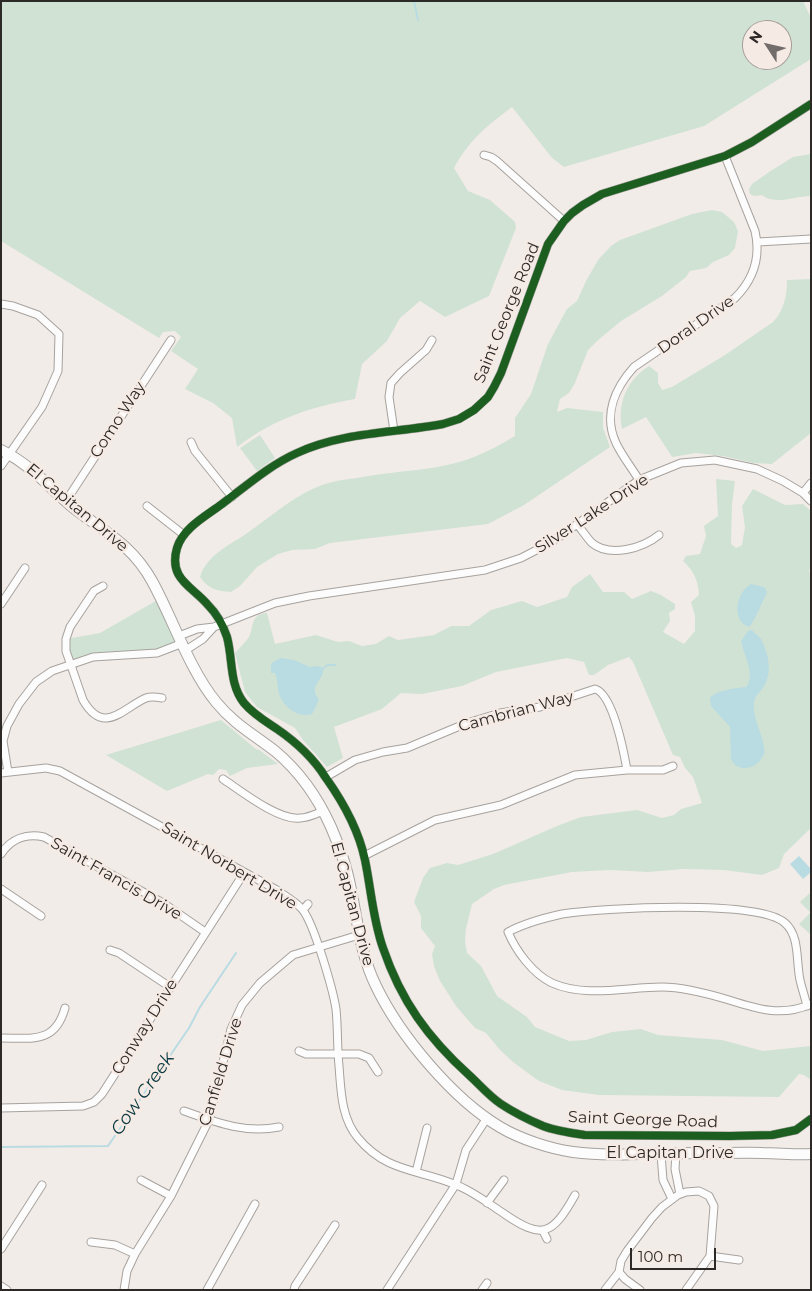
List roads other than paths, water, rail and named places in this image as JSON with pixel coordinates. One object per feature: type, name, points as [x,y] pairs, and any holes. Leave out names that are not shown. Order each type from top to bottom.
[{"type":"street","name":"Saint George Road","points":[[811,104],[752,142],[725,156],[602,194],[583,205],[564,221],[548,244],[501,373],[488,397],[474,410],[450,422],[336,440],[302,450],[274,466],[192,527],[184,535],[175,557],[179,574],[186,586],[210,606],[222,623],[230,648],[236,691],[253,713],[279,730],[311,758],[326,778],[347,814],[364,856],[382,946],[401,992],[424,1028],[444,1052],[501,1104],[545,1126],[565,1132],[585,1134],[772,1135],[796,1130],[811,1119]]},
{"type":"street","points":[[484,155],[497,161],[564,221]]},
{"type":"street","name":"Doral Drive","points":[[639,480],[616,443],[612,430],[612,405],[622,380],[634,367],[727,305],[743,291],[753,273],[758,242],[752,221],[725,156]]},
{"type":"street","points":[[758,242],[811,240]]},
{"type":"street","points":[[1,304],[13,306],[38,315],[59,334],[58,371],[42,407],[5,452],[1,466]]},
{"type":"street","name":"Como Way","points":[[66,501],[171,340]]},
{"type":"street","points":[[394,431],[389,397],[392,383],[400,373],[426,350],[432,340]]},
{"type":"street","points":[[191,442],[195,450],[232,497]]},
{"type":"street","name":"El Capitan Drive","points":[[5,452],[39,474],[66,501],[119,540],[140,562],[151,579],[206,688],[221,708],[239,726],[272,750],[302,780],[323,811],[335,836],[347,871],[366,964],[375,986],[390,1012],[422,1056],[447,1083],[487,1118],[504,1130],[538,1144],[592,1153],[811,1154]]},
{"type":"street","name":"Silver Lake Drive","points":[[214,627],[275,603],[309,596],[485,570],[522,558],[552,542],[639,480],[681,463],[716,460],[757,469],[783,481],[803,493],[811,501]]},
{"type":"street","points":[[803,493],[811,483]]},
{"type":"street","points":[[147,506],[184,535]]},
{"type":"street","points":[[577,524],[592,542],[600,548],[610,551],[623,550],[651,542],[659,535]]},
{"type":"street","points":[[1,604],[25,568]]},
{"type":"street","points":[[103,586],[94,591],[70,627],[66,639],[66,651],[87,708],[102,717],[117,716],[146,698],[162,698]]},
{"type":"street","points":[[183,643],[197,628],[214,627]]},
{"type":"street","points":[[5,773],[3,741],[7,726],[19,704],[36,682],[52,671],[92,656],[157,653],[183,643],[203,639],[214,627]]},
{"type":"street","name":"Cambrian Way","points":[[326,778],[356,760],[383,752],[407,748],[467,723],[500,713],[540,707],[595,689],[600,690],[604,695],[616,723],[627,770]]},
{"type":"street","points":[[364,856],[435,820],[501,805],[575,775],[627,770],[663,770],[673,766]]},
{"type":"street","name":"Saint Norbert Drive","points":[[5,773],[46,768],[60,771],[306,907],[336,1009],[341,1100],[348,1122],[356,1136],[370,1151],[386,1162],[401,1169],[456,1184],[518,1224],[533,1230],[543,1231]]},
{"type":"street","points":[[223,779],[279,814],[290,818],[300,819],[323,811]]},
{"type":"street","name":"Saint Francis Drive","points":[[1,854],[10,843],[19,838],[36,835],[44,837],[163,903],[205,932]]},
{"type":"street","name":"Conway Drive","points":[[1,1108],[83,1106],[94,1102],[102,1094],[244,873]]},
{"type":"street","points":[[1,889],[41,916]]},
{"type":"street","points":[[695,908],[750,911],[767,914],[777,917],[791,929],[795,938],[800,980],[809,1005],[780,1012],[766,1011],[708,995],[664,987],[593,991],[572,990],[551,982],[535,971],[513,944],[508,932],[539,920],[563,914],[612,909],[695,908]]},
{"type":"street","name":"Canfield Drive","points":[[124,1290],[127,1271],[135,1254],[170,1196],[209,1120],[231,1029],[242,1005],[260,983],[292,956],[318,946],[359,935]]},
{"type":"street","points":[[110,950],[119,953],[170,987]]},
{"type":"street","points":[[1,1038],[35,1038],[46,1035],[62,1022],[65,1008]]},
{"type":"street","points":[[299,1051],[306,1054],[359,1054],[368,1058],[378,1072]]},
{"type":"street","points":[[184,1110],[209,1120],[238,1128],[262,1130],[279,1127]]},
{"type":"street","points":[[386,1290],[456,1184],[466,1150],[487,1118]]},
{"type":"street","points":[[416,1172],[427,1128]]},
{"type":"street","points":[[676,1153],[676,1176],[680,1194]]},
{"type":"street","points":[[661,1154],[663,1180],[672,1200]]},
{"type":"street","points":[[141,1180],[170,1196]]},
{"type":"street","points":[[487,1203],[504,1180]]},
{"type":"street","points":[[1,1249],[40,1191],[42,1185]]},
{"type":"street","points":[[605,1290],[619,1272],[620,1261],[627,1250],[652,1218],[680,1194],[700,1191],[712,1200],[714,1206],[710,1256],[686,1290]]},
{"type":"street","points":[[547,1240],[543,1231],[553,1226],[565,1214],[575,1195]]},
{"type":"street","points":[[206,1290],[255,1204]]},
{"type":"street","points":[[294,1290],[335,1225]]},
{"type":"street","points":[[91,1242],[115,1245],[135,1254]]},
{"type":"street","points":[[710,1256],[739,1260]]},
{"type":"street","points":[[619,1272],[640,1290]]},
{"type":"street","points":[[1,1286],[6,1290]]},
{"type":"water","points":[[751,584],[764,587],[767,592],[749,627],[743,624],[740,619],[738,606],[742,593]]},
{"type":"water","points":[[752,630],[762,641],[769,665],[768,678],[755,698],[754,703],[764,754],[753,766],[743,768],[734,764],[731,759],[730,727],[711,706],[710,698],[722,691],[746,687],[749,682],[750,671],[741,641],[748,631]]},
{"type":"water","points":[[281,658],[294,660],[310,667],[318,666],[323,668],[322,677],[315,690],[319,700],[312,714],[302,715],[297,713],[287,707],[281,698],[275,673],[271,673],[271,665]]},
{"type":"water","points":[[799,856],[811,869],[811,872],[803,879],[790,864]]},
{"type":"waterway","points":[[414,1],[418,20]]},
{"type":"waterway","points":[[322,669],[328,665],[335,665]]},
{"type":"waterway","name":"Cow Creek","points":[[1,1147],[108,1146],[189,1028],[200,1007],[236,953]]}]
